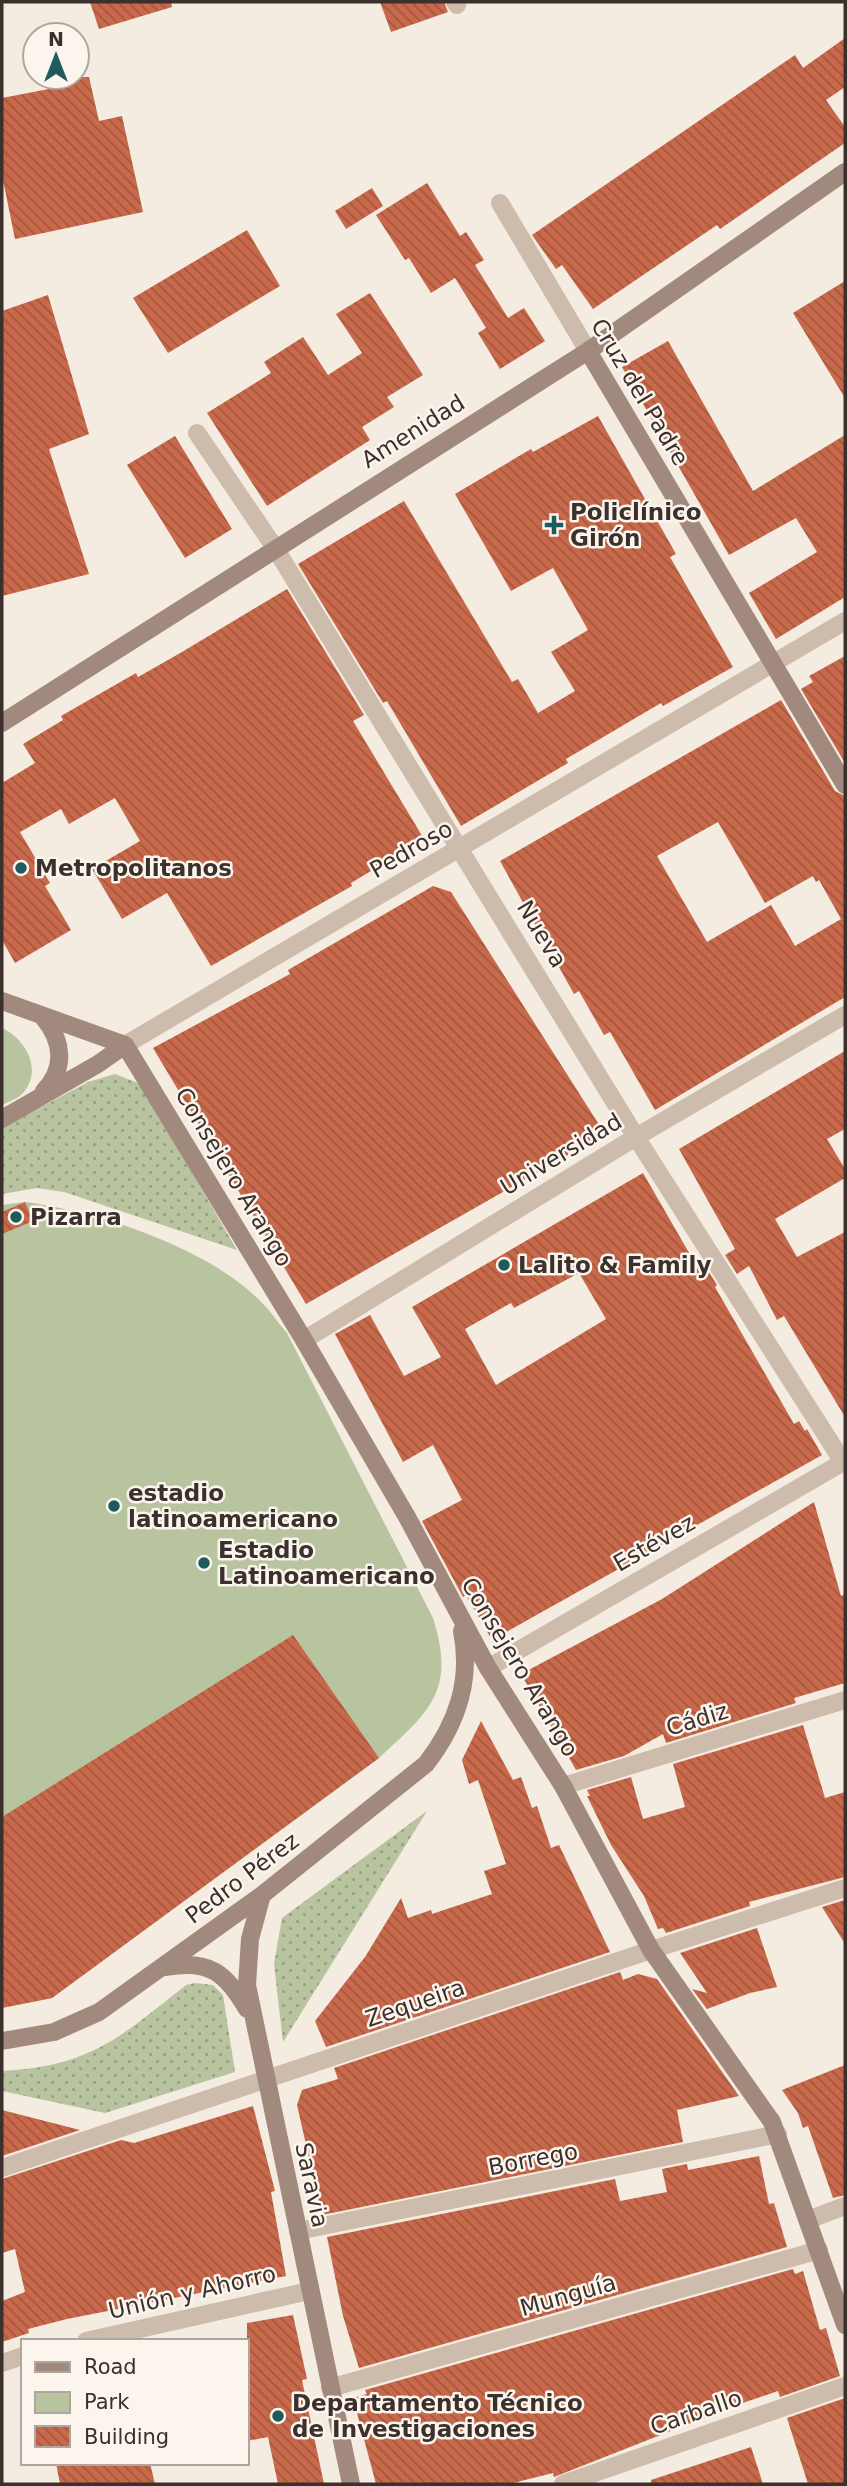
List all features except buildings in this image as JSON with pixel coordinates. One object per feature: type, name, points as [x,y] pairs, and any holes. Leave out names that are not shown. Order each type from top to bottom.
[{"type":"street","name":"Amenidad","points":[[2,723],[588,351],[845,172]]},
{"type":"street","name":"Cruz del Padre","points":[[500,203],[845,785]]},
{"type":"street","name":"Nueva","points":[[197,433],[275,548],[636,1137],[844,1462]]},
{"type":"street","name":"Pedroso","points":[[2,1119],[845,621]]},
{"type":"street","points":[[2,1001],[125,1045]]},
{"type":"street","name":"Universidad","points":[[304,1340],[636,1137],[845,1014]]},
{"type":"street","points":[[35,1101],[56,1077],[60,1056],[57,1037],[43,1017]]},
{"type":"street","name":"Consejero Arango","points":[[125,1045],[304,1340],[407,1517],[460,1620],[563,1786],[650,1950],[762,2106],[778,2134],[845,2325]]},
{"type":"street","name":"Estévez","points":[[488,1668],[844,1462]]},
{"type":"street","name":"Pedro Pérez","points":[[460,1620],[465,1652],[463,1692]]},
{"type":"street","name":"Pedro Pérez","points":[[2,2041],[45,2034],[78,2023],[163,1968],[262,1895],[426,1763],[443,1741],[463,1692],[472,1679],[488,1668]]},
{"type":"street","name":"Cádiz","points":[[563,1786],[845,1700]]},
{"type":"street","name":"Zequeira","points":[[2,2168],[650,1950],[845,1888]]},
{"type":"street","name":"Saravia","points":[[262,1895],[246,1961],[253,2018],[351,2484]]},
{"type":"street","points":[[163,1968],[184,1964],[206,1966],[218,1972],[238,1993],[253,2018]]},
{"type":"street","name":"Borrego","points":[[298,2231],[778,2134]]},
{"type":"street","points":[[808,2220],[845,2206]]},
{"type":"street","name":"Munguía","points":[[330,2388],[819,2250]]},
{"type":"street","name":"Unión y Ahorro","points":[[95,2339],[309,2291]]},
{"type":"street","points":[[2,2363],[21,2357]]},
{"type":"street","name":"Carballo","points":[[563,2484],[845,2386]]},
{"type":"green space","points":[[2,1028],[11,1033],[25,1048],[32,1066],[32,1076],[22,1094],[2,1105]]},
{"type":"green space","points":[[115,1074],[138,1083],[146,1093],[237,1250],[64,1192],[37,1188],[2,1194],[2,1128],[88,1082]]},
{"type":"green space","name":"Estadio Latinoamericano","points":[[25,1202],[86,1214],[185,1250],[241,1284],[266,1307],[287,1333],[433,1618],[441,1664],[434,1698],[425,1712],[379,1758],[52,1998],[2,2008],[2,1205]]},
{"type":"green space","points":[[427,1811],[283,2042],[274,1964],[282,1918]]},
{"type":"green space","points":[[186,1985],[213,1985],[223,1995],[235,2072],[105,2113],[2,2091],[2,2071],[33,2068],[82,2056],[122,2034]]},
{"type":"place","name":"Policlínico Girón","points":[[554,525]]},
{"type":"place","name":"Metropolitanos","points":[[21,868]]},
{"type":"place","name":"Pizarra","points":[[16,1217]]},
{"type":"place","name":"Lalito & Family","points":[[504,1265]]},
{"type":"place","name":"estadio latinoamericano","points":[[114,1506]]},
{"type":"place","name":"Estadio Latinoamericano","points":[[204,1563]]},
{"type":"place","name":"Departamento Técnico de Investigaciones","points":[[278,2416]]}]
